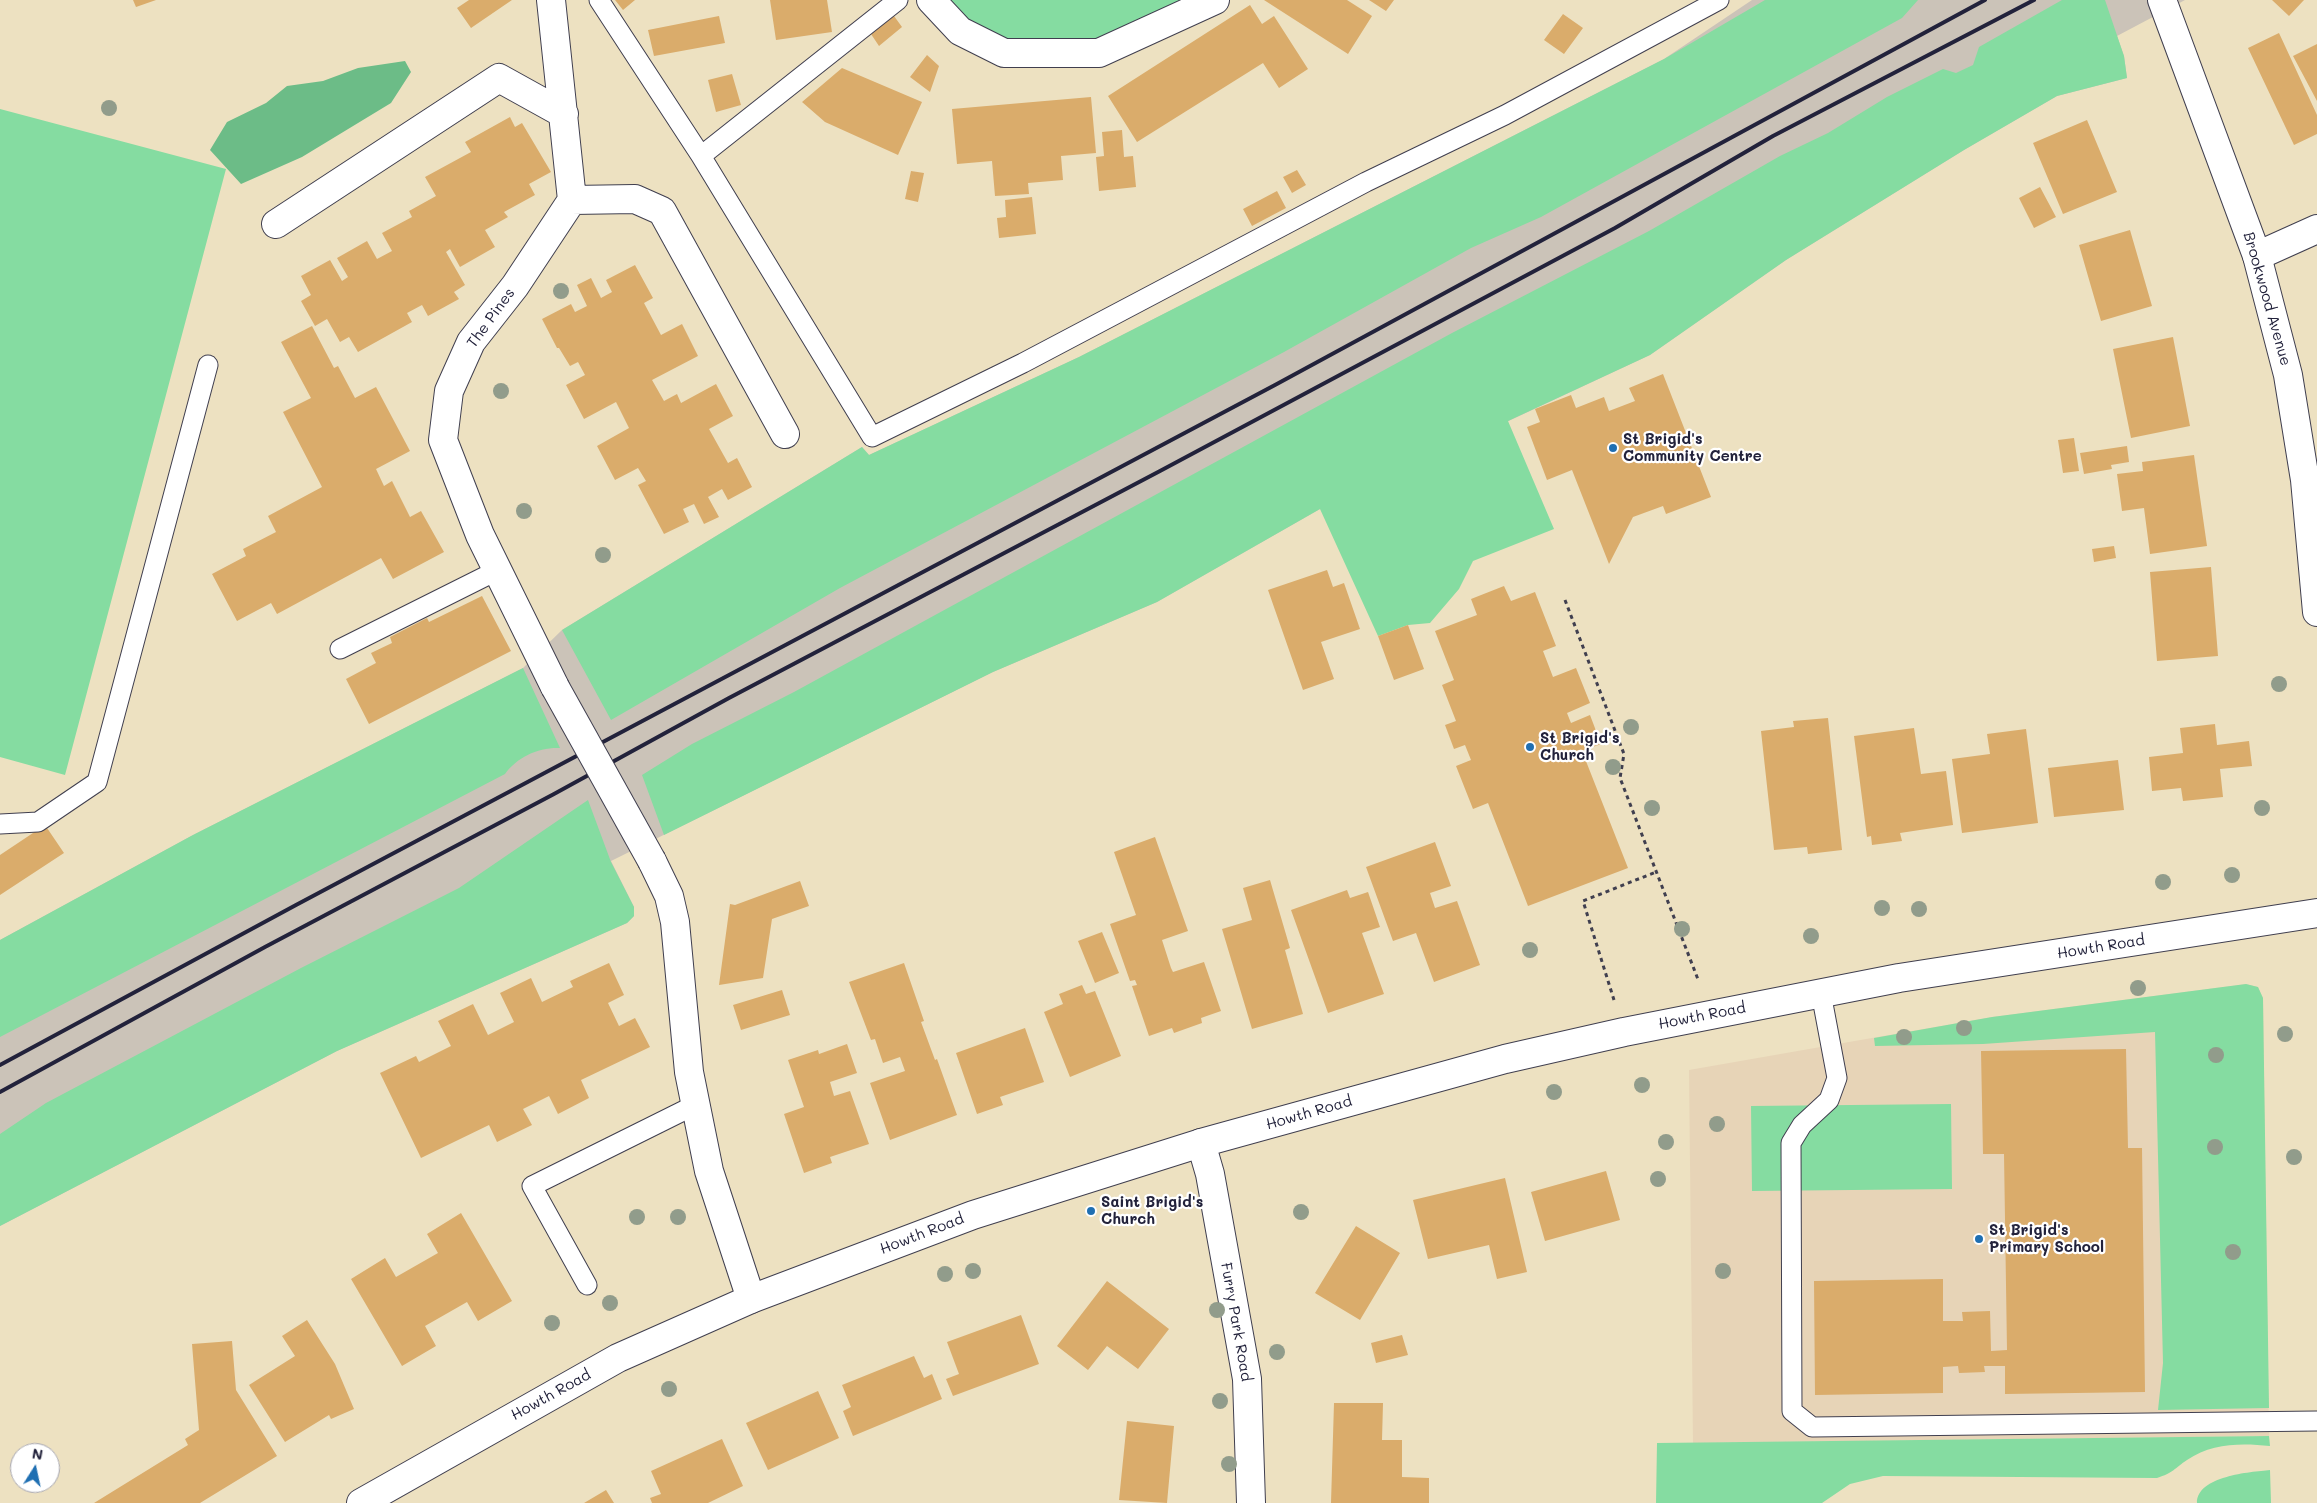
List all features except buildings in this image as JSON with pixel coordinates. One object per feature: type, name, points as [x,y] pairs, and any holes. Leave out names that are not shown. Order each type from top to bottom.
[{"type":"street","points":[[551,0],[572,200],[635,199],[662,211],[785,434]]},
{"type":"street","points":[[931,0],[960,31],[1004,53],[1099,53],[1215,0]]},
{"type":"street","name":"Brookwood Avenue","points":[[2162,1],[2257,256],[2288,376],[2305,480],[2317,612]]},
{"type":"street","points":[[276,224],[499,78],[564,114]]},
{"type":"street","name":"The Pines","points":[[572,200],[515,286],[471,342],[449,391],[443,440],[480,535],[555,687],[652,861],[669,896],[675,922],[684,1028],[709,1171],[751,1299]]},
{"type":"street","points":[[2257,256],[2317,230]]},
{"type":"street","name":"Howth Road","points":[[361,1503],[618,1358],[751,1299],[973,1215],[1201,1143],[1505,1059],[1624,1032],[1899,978],[2317,913]]},
{"type":"street","name":"Furry Park Road","points":[[1201,1143],[1210,1174],[1246,1372],[1251,1503]]},
{"type":"lane","points":[[599,0],[701,156],[872,437],[1023,363],[1366,182],[1505,115],[1719,0]]},
{"type":"lane","points":[[701,156],[898,0]]},
{"type":"lane","points":[[0,824],[38,822],[97,782],[208,364]]},
{"type":"lane","points":[[340,649],[498,570]]},
{"type":"lane","points":[[1821,993],[1837,1078],[1829,1100],[1802,1125],[1791,1143],[1792,1411],[1812,1426],[2317,1420]]},
{"type":"lane","points":[[587,1285],[532,1186],[696,1105]]},
{"type":"path","points":[[1565,600],[1624,754],[1620,778],[1712,1015]]},
{"type":"path","points":[[1624,1032],[1583,901],[1656,872]]},
{"type":"shaded area","points":[[1752,0],[2185,0],[2117,36],[2124,56],[2127,78],[2057,96],[1964,150],[1786,260],[1650,355],[1320,509],[1157,602],[993,672],[611,861],[634,907],[634,916],[627,923],[337,1051],[0,1226],[0,940],[193,835],[523,668],[562,630],[862,447],[869,455],[1079,357],[1664,59]]},
{"type":"shaded area","name":"St Brigid's Primary School","points":[[2246,984],[2258,987],[2263,998],[2269,1436],[1693,1443],[1689,1070],[1992,1017]]},
{"type":"green space","points":[[931,0],[1215,0],[1099,52],[1004,53]]},
{"type":"green space","points":[[1765,0],[1918,0],[1902,18],[1541,217],[1471,248],[1284,352],[840,588],[611,720],[562,630],[862,447],[869,455],[1079,357],[1664,59]]},
{"type":"green space","points":[[2062,0],[2105,0],[2124,56],[2127,78],[2057,96],[1964,150],[1786,260],[1650,355],[1508,421],[1554,529],[1473,561],[1459,589],[1430,623],[1408,625],[1378,636],[1320,509],[1157,602],[993,672],[664,835],[642,775],[692,744],[794,692],[1452,333],[1649,231],[1780,156],[1828,133],[1887,97],[1943,69],[1956,73],[1973,65],[1979,47]]},
{"type":"green space","points":[[405,61],[411,72],[391,103],[302,157],[241,184],[210,150],[227,122],[266,103],[287,86],[323,81],[358,68]]},
{"type":"green space","points":[[0,109],[226,169],[65,775],[0,757]]},
{"type":"green space","points":[[523,668],[560,748],[544,749],[529,754],[505,774],[0,1037],[0,940],[193,835]]},
{"type":"green space","points":[[588,800],[611,862],[634,907],[634,916],[627,923],[337,1051],[0,1226],[0,1134],[46,1103],[301,968],[459,888]]},
{"type":"green space","points":[[2246,984],[2258,987],[2263,998],[2269,1408],[2158,1410],[2163,1363],[2155,1032],[1983,1044],[1875,1046],[1874,1038],[1992,1017]]},
{"type":"green space","points":[[1951,1104],[1952,1189],[1752,1191],[1751,1106]]},
{"type":"green space","points":[[2269,1436],[2270,1446],[2238,1445],[2206,1450],[2157,1478],[1883,1476],[1850,1484],[1822,1503],[1656,1503],[1657,1443]]},
{"type":"green space","points":[[2270,1470],[2271,1503],[2197,1503],[2199,1494],[2215,1481],[2238,1474]]},
{"type":"railway","points":[[0,1065],[296,905],[1275,385],[1985,0]]},
{"type":"railway","points":[[0,1092],[265,947],[554,794],[729,698],[1615,228],[1773,136],[2034,0]]},
{"type":"place","name":"St Brigid's Community Centre","points":[[1613,448]]},
{"type":"place","name":"St Brigid's Church","points":[[1530,747]]},
{"type":"place","name":"Saint Brigid's Church","points":[[1091,1211]]},
{"type":"place","name":"St Brigid's Primary School","points":[[1979,1239]]}]
